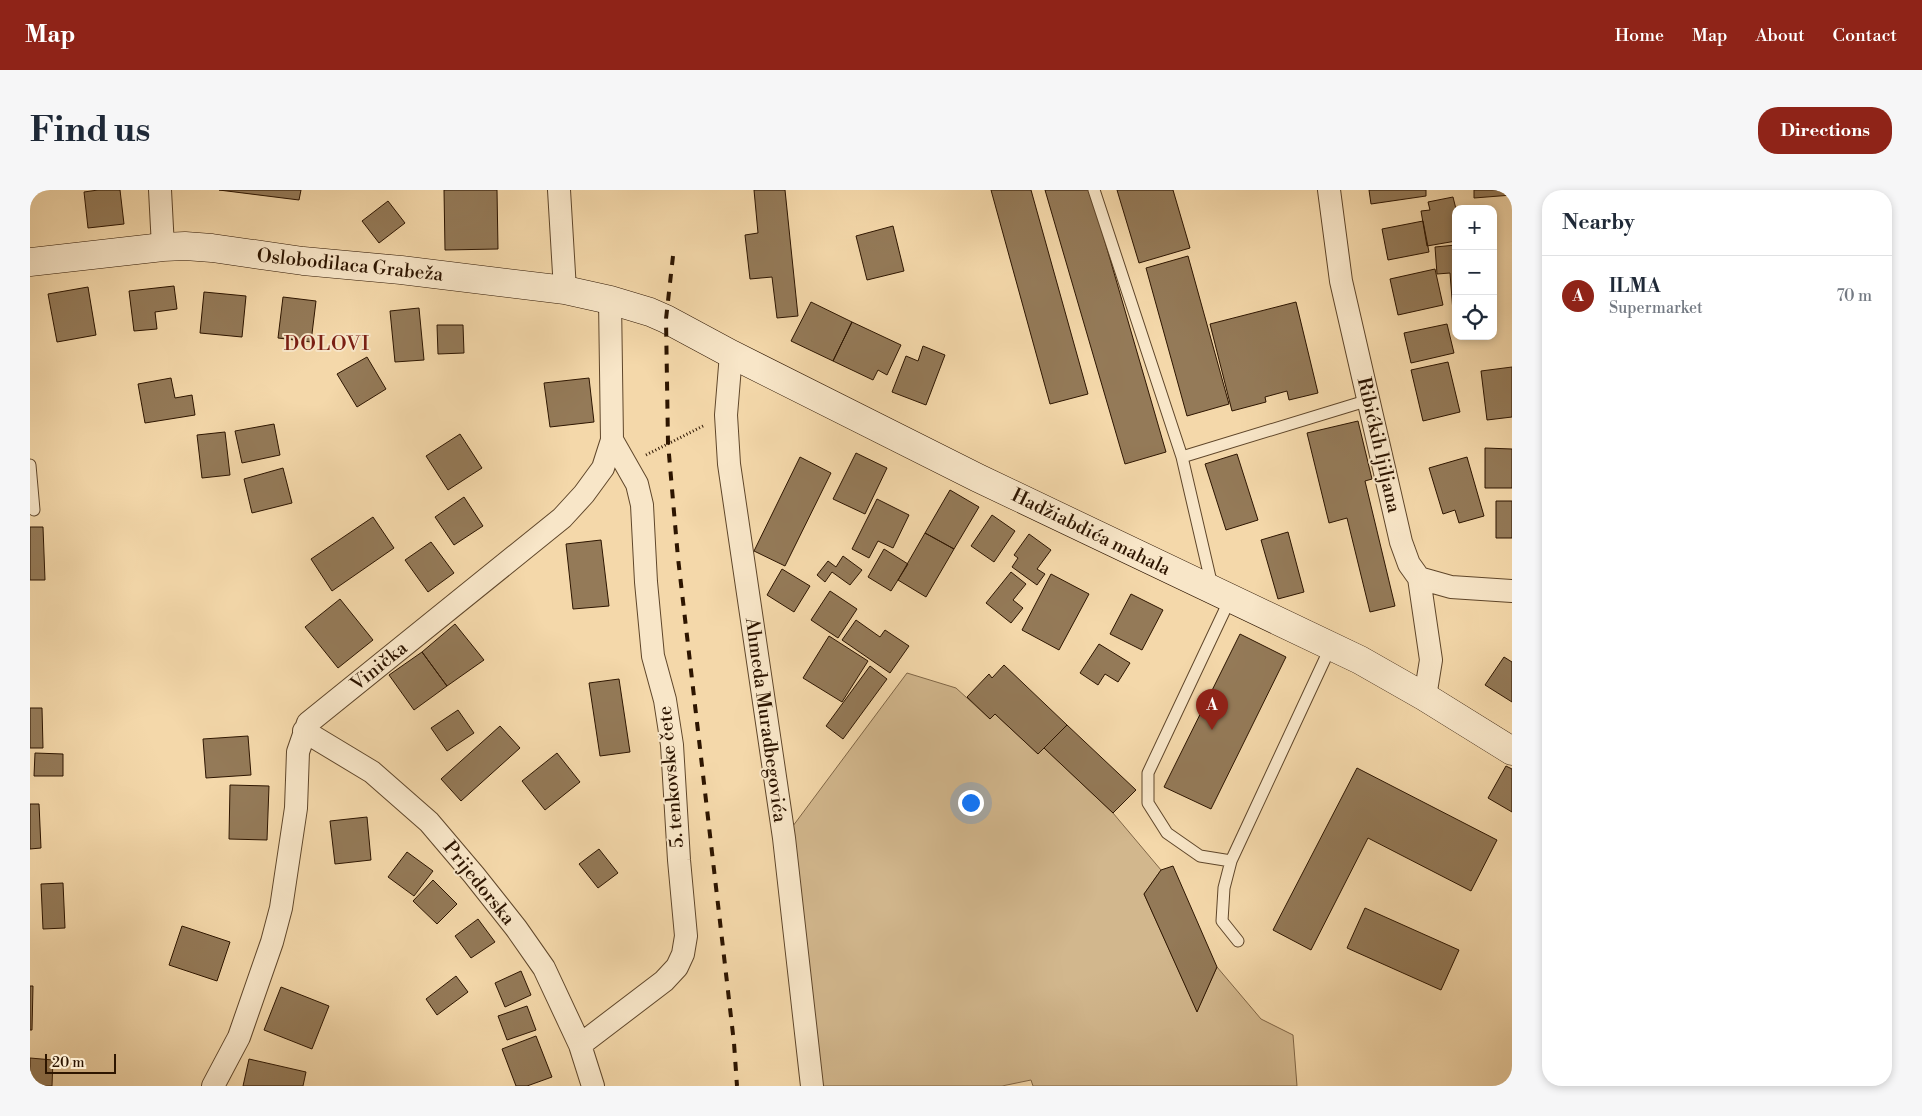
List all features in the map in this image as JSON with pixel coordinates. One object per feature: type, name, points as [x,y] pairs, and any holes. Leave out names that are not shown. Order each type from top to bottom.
[{"type":"street","points":[[160,190],[163,247]]},
{"type":"street","points":[[559,190],[565,290]]},
{"type":"street","name":"Ribićkih ljiljana","points":[[1329,190],[1341,281],[1401,542],[1409,564],[1419,578],[1431,660],[1425,697]]},
{"type":"street","name":"Oslobodilaca Grabeža","points":[[30,262],[163,247],[212,248],[303,262],[401,270],[565,290],[610,300],[666,319]]},
{"type":"street","name":"Vinička","points":[[214,1086],[239,1037],[281,908],[296,808],[298,752],[308,723],[562,518],[584,494],[603,468],[612,440],[610,300]]},
{"type":"street","name":"Hadžiabdića mahala","points":[[666,319],[731,354],[978,478],[1360,660],[1425,697],[1512,751]]},
{"type":"street","name":"Ahmeda Muradbegovića","points":[[731,354],[726,415],[728,464],[785,848],[812,1086]]},
{"type":"street","name":"5. tenkovske čete","points":[[580,1045],[664,981],[676,967],[683,954],[686,936],[672,744],[665,700],[653,656],[646,582],[642,505],[637,484],[612,440]]},
{"type":"street","points":[[1419,578],[1451,587],[1512,591]]},
{"type":"street","name":"Prijedorska","points":[[304,731],[372,772],[429,822],[498,905],[544,968],[580,1045],[593,1086]]},
{"type":"lane","points":[[1094,190],[1182,457],[1222,595],[1148,773],[1148,803],[1167,833],[1200,856],[1231,861]]},
{"type":"lane","points":[[1182,457],[1369,400]]},
{"type":"lane","points":[[30,465],[34,510]]},
{"type":"lane","points":[[1238,940],[1222,921],[1224,888],[1231,861],[1331,646]]},
{"type":"path","points":[[627,464],[726,415]]},
{"type":"shaded area","points":[[907,673],[956,688],[990,719],[995,714],[1038,754],[1044,748],[1113,813],[1161,870],[1144,894],[1197,1011],[1217,967],[1261,1019],[1293,1035],[1297,1086],[1033,1086],[1031,1080],[1002,1086],[812,1086],[784,838]]},
{"type":"building","points":[[120,190],[124,224],[88,228],[84,192]]},
{"type":"building","points":[[219,190],[301,190],[299,200]]},
{"type":"building","points":[[444,190],[497,190],[498,249],[445,250]]},
{"type":"building","points":[[754,190],[785,190],[798,316],[777,318],[772,277],[750,279],[745,235],[758,233]]},
{"type":"building","points":[[991,190],[1031,190],[1088,394],[1050,404]]},
{"type":"building","points":[[1045,190],[1090,190],[1166,452],[1125,464]]},
{"type":"building","points":[[1117,190],[1173,190],[1190,248],[1139,263]]},
{"type":"building","points":[[1369,190],[1426,190],[1426,196],[1371,204]]},
{"type":"building","points":[[1474,190],[1512,190],[1512,195],[1474,198]]},
{"type":"building","points":[[1453,197],[1455,205],[1452,205],[1452,242],[1427,246],[1421,211],[1430,210],[1428,202]]},
{"type":"building","points":[[388,201],[405,223],[379,243],[362,221]]},
{"type":"building","points":[[1423,221],[1429,252],[1388,260],[1382,229]]},
{"type":"building","points":[[893,226],[904,271],[867,280],[856,236]]},
{"type":"building","points":[[1452,245],[1452,299],[1450,273],[1437,274],[1435,247]]},
{"type":"building","points":[[1188,256],[1229,404],[1187,416],[1146,268]]},
{"type":"building","points":[[1435,269],[1443,305],[1398,315],[1390,279]]},
{"type":"building","points":[[174,286],[177,309],[155,312],[157,329],[134,331],[129,291]]},
{"type":"building","points":[[88,287],[96,335],[57,342],[48,294]]},
{"type":"building","points":[[204,292],[246,296],[242,337],[200,333]]},
{"type":"building","points":[[283,297],[316,301],[311,342],[278,338]]},
{"type":"building","points":[[811,302],[852,322],[833,361],[791,341]]},
{"type":"building","points":[[1296,302],[1318,393],[1289,400],[1287,391],[1265,397],[1266,402],[1232,411],[1210,324]]},
{"type":"building","points":[[419,308],[424,360],[395,362],[390,311]]},
{"type":"building","points":[[852,322],[901,345],[887,375],[878,370],[873,380],[833,361]]},
{"type":"building","points":[[1447,324],[1454,353],[1411,363],[1404,333]]},
{"type":"building","points":[[437,325],[463,325],[464,353],[438,354]]},
{"type":"building","points":[[923,346],[945,355],[926,405],[892,392],[906,356],[918,361]]},
{"type":"building","points":[[367,357],[386,389],[357,407],[337,374]]},
{"type":"building","points":[[1448,362],[1460,412],[1423,421],[1411,370]]},
{"type":"building","points":[[1512,367],[1512,417],[1487,420],[1481,371]]},
{"type":"building","points":[[171,378],[175,398],[192,395],[195,415],[145,423],[138,384]]},
{"type":"building","points":[[589,378],[594,422],[550,427],[544,383]]},
{"type":"building","points":[[1358,421],[1372,479],[1365,481],[1395,606],[1370,612],[1347,518],[1329,523],[1307,433]]},
{"type":"building","points":[[274,424],[280,455],[242,463],[235,431]]},
{"type":"building","points":[[225,432],[230,475],[202,478],[197,435]]},
{"type":"building","points":[[460,434],[482,468],[448,490],[426,456]]},
{"type":"building","points":[[1485,448],[1512,449],[1512,488],[1485,488]]},
{"type":"building","points":[[856,453],[887,468],[865,514],[833,499]]},
{"type":"building","points":[[1237,454],[1258,520],[1226,530],[1205,464]]},
{"type":"building","points":[[800,457],[831,473],[785,566],[754,551]]},
{"type":"building","points":[[1467,457],[1484,516],[1459,523],[1455,510],[1443,514],[1429,468]]},
{"type":"building","points":[[283,468],[292,503],[252,513],[244,479]]},
{"type":"building","points":[[950,490],[979,507],[954,549],[925,533]]},
{"type":"building","points":[[464,497],[483,526],[454,545],[435,517]]},
{"type":"building","points":[[877,499],[909,515],[893,548],[878,541],[869,558],[852,549]]},
{"type":"building","points":[[1496,501],[1512,501],[1512,538],[1496,538]]},
{"type":"building","points":[[992,515],[1015,531],[994,562],[971,546]]},
{"type":"building","points":[[373,517],[394,548],[332,591],[311,559]]},
{"type":"building","points":[[30,527],[43,527],[45,580],[30,580]]},
{"type":"building","points":[[1288,532],[1304,592],[1278,599],[1261,540]]},
{"type":"building","points":[[925,533],[954,549],[926,597],[898,580]]},
{"type":"building","points":[[1029,534],[1051,550],[1037,569],[1045,574],[1037,585],[1012,567],[1018,558],[1014,555]]},
{"type":"building","points":[[601,540],[609,606],[573,609],[566,544]]},
{"type":"building","points":[[431,542],[454,573],[428,592],[405,560]]},
{"type":"building","points":[[884,549],[908,564],[891,591],[868,577]]},
{"type":"building","points":[[843,556],[862,570],[850,585],[832,572],[825,582],[817,575],[828,561],[836,567]]},
{"type":"building","points":[[782,569],[810,586],[794,612],[767,595]]},
{"type":"building","points":[[1011,572],[1026,584],[1013,600],[1023,608],[1011,623],[986,603]]},
{"type":"building","points":[[1051,574],[1089,594],[1059,650],[1022,630]]},
{"type":"building","points":[[830,591],[857,609],[838,638],[811,620]]},
{"type":"building","points":[[1131,594],[1163,610],[1142,650],[1110,634]]},
{"type":"building","points":[[340,599],[373,640],[338,668],[305,627]]},
{"type":"building","points":[[856,620],[880,637],[885,630],[909,646],[890,673],[842,640]]},
{"type":"building","points":[[455,624],[484,660],[447,686],[422,652]]},
{"type":"building","points":[[1240,634],[1286,657],[1211,809],[1164,787]]},
{"type":"building","points":[[829,636],[868,661],[842,702],[803,678]]},
{"type":"building","points":[[1099,644],[1130,663],[1118,682],[1105,674],[1098,685],[1080,673]]},
{"type":"building","points":[[422,652],[447,686],[414,710],[389,675]]},
{"type":"building","points":[[1504,657],[1512,662],[1512,702],[1485,685]]},
{"type":"building","points":[[1004,665],[1067,725],[1038,754],[995,714],[990,719],[967,697],[989,674],[992,678]]},
{"type":"building","points":[[870,666],[887,679],[843,739],[826,726]]},
{"type":"building","points":[[619,679],[630,752],[600,756],[589,683]]},
{"type":"building","points":[[30,708],[42,708],[43,748],[30,748]]},
{"type":"building","points":[[458,710],[474,733],[447,751],[431,728]]},
{"type":"building","points":[[1067,725],[1136,790],[1113,813],[1044,748]]},
{"type":"building","points":[[500,726],[520,748],[461,801],[441,779]]},
{"type":"building","points":[[248,736],[251,775],[206,778],[203,739]]},
{"type":"building","points":[[35,753],[63,754],[63,776],[34,776]]},
{"type":"building","points":[[557,753],[580,782],[545,810],[522,781]]},
{"type":"building","points":[[1506,766],[1512,769],[1512,812],[1488,798]]},
{"type":"building","points":[[1357,768],[1497,840],[1471,891],[1368,838],[1311,950],[1273,930]]},
{"type":"building","points":[[230,785],[269,786],[267,840],[229,839]]},
{"type":"building","points":[[30,804],[39,804],[41,848],[30,849]]},
{"type":"building","points":[[367,817],[371,860],[335,864],[330,821]]},
{"type":"building","points":[[599,849],[618,873],[598,888],[579,864]]},
{"type":"building","points":[[407,852],[433,871],[414,896],[388,877]]},
{"type":"building","points":[[1173,866],[1217,967],[1197,1012],[1144,894],[1161,870]]},
{"type":"building","points":[[433,880],[457,904],[437,924],[413,901]]},
{"type":"building","points":[[63,883],[65,928],[43,929],[41,884]]},
{"type":"building","points":[[1365,908],[1459,950],[1441,990],[1347,948]]},
{"type":"building","points":[[478,919],[495,942],[471,958],[455,936]]},
{"type":"building","points":[[182,926],[230,942],[217,981],[169,965]]},
{"type":"building","points":[[521,971],[531,995],[505,1007],[495,983]]},
{"type":"building","points":[[456,976],[468,992],[437,1015],[426,999]]},
{"type":"building","points":[[30,986],[33,986],[32,1030],[30,1030]]},
{"type":"building","points":[[281,987],[329,1006],[312,1049],[264,1030]]},
{"type":"building","points":[[527,1006],[536,1030],[507,1040],[498,1016]]},
{"type":"building","points":[[536,1036],[552,1077],[527,1086],[516,1086],[502,1049]]},
{"type":"building","points":[[30,1058],[53,1060],[52,1086],[30,1086]]},
{"type":"building","points":[[249,1059],[306,1072],[303,1086],[243,1086]]},
{"type":"railway","points":[[673,256],[666,319],[668,443],[678,558],[734,1043],[737,1086]]},
{"type":"place","name":"ILMA","points":[[1212,730]]},
{"type":"district","name":"DOLOVI","points":[[327,344]]}]
